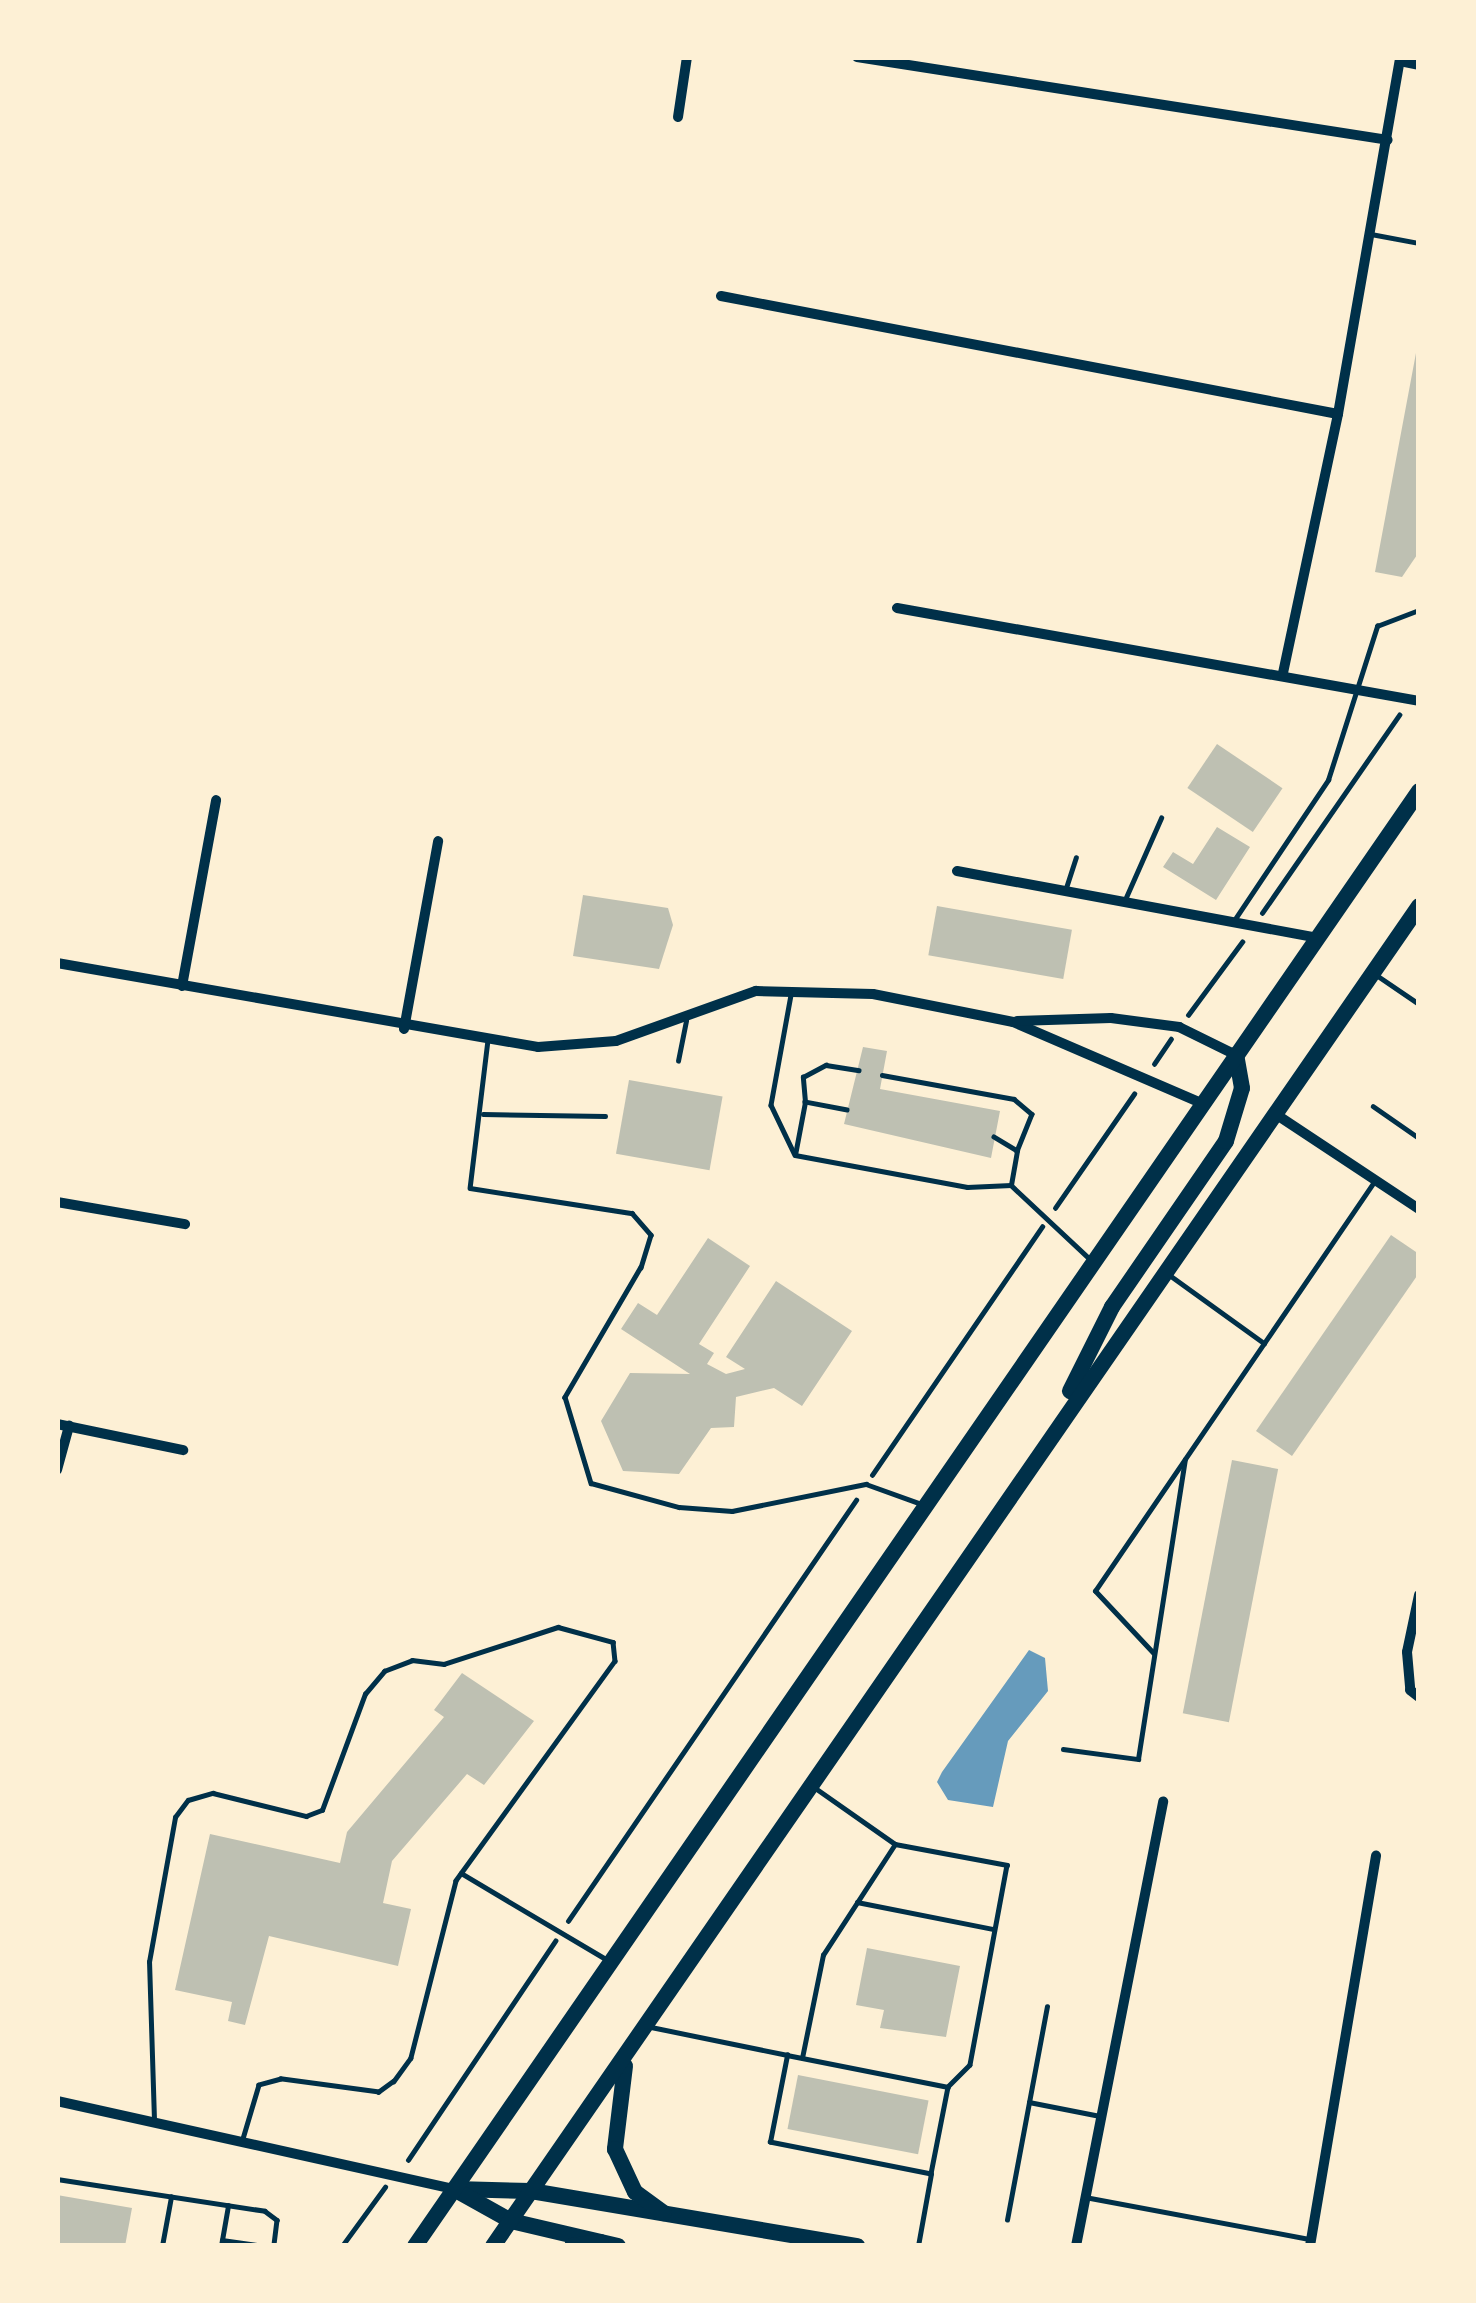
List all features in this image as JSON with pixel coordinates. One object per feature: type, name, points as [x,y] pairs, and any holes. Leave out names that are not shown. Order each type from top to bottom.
[{"type":"main road","points":[[415,2246],[1199,1102],[1419,791]]},
{"type":"main road","points":[[493,2246],[649,2026],[1045,1440],[1419,906]]},
{"type":"main road","points":[[1045,1440],[1112,1307],[1226,1141],[1242,1088],[1236,1055]]},
{"type":"main road","points":[[626,2057],[615,2149],[635,2192],[664,2212]]},
{"type":"main road","points":[[455,2189],[531,2192],[857,2246]]},
{"type":"main road","points":[[455,2189],[511,2221],[609,2244]]},
{"type":"main road","points":[[572,2246],[609,2244]]},
{"type":"street","points":[[678,117],[687,57]]},
{"type":"street","points":[[857,57],[1388,140]]},
{"type":"street","points":[[1282,674],[1338,414],[1400,59],[1419,65]]},
{"type":"street","points":[[721,296],[1338,414]]},
{"type":"street","points":[[897,608],[1414,700]]},
{"type":"street","points":[[182,986],[215,800]]},
{"type":"street","points":[[404,1029],[438,841]]},
{"type":"street","points":[[957,872],[1318,938]]},
{"type":"street","points":[[57,963],[404,1029],[577,1048],[756,991],[873,994],[1013,1022],[1199,1102]]},
{"type":"street","points":[[1013,1022],[1111,1018],[1180,1027],[1236,1055]]},
{"type":"street","points":[[1277,1115],[1419,1209]]},
{"type":"street","points":[[57,1202],[185,1224]]},
{"type":"street","points":[[57,1470],[63,1425],[183,1450]]},
{"type":"street","points":[[1419,1595],[1407,1652],[1410,1690],[1419,1697]]},
{"type":"street","points":[[1076,2246],[1162,1801]]},
{"type":"street","points":[[1310,2242],[1376,1856]]},
{"type":"street","points":[[57,2101],[455,2189]]},
{"type":"lane","points":[[1371,234],[1419,244]]},
{"type":"lane","points":[[1233,922],[1328,781],[1377,626],[1419,610]]},
{"type":"lane","points":[[1124,902],[1162,818]]},
{"type":"lane","points":[[1065,892],[1076,858]]},
{"type":"lane","points":[[1373,973],[1419,1004]]},
{"type":"lane","points":[[792,989],[772,1105],[796,1155]]},
{"type":"lane","points":[[678,1061],[687,1015]]},
{"type":"lane","points":[[488,1040],[470,1188],[632,1213],[651,1235],[641,1267],[565,1397],[591,1483],[732,1511],[866,1484],[923,1505]]},
{"type":"lane","points":[[796,1155],[806,1102],[800,1091],[810,1068],[859,1070]]},
{"type":"lane","points":[[882,1075],[1014,1099],[1032,1114],[1017,1151],[1011,1185]]},
{"type":"lane","points":[[806,1102],[847,1110]]},
{"type":"lane","points":[[1373,1106],[1419,1138]]},
{"type":"lane","points":[[482,1114],[605,1116]]},
{"type":"lane","points":[[994,1137],[1017,1151]]},
{"type":"lane","points":[[796,1155],[967,1187],[1011,1185],[1091,1260]]},
{"type":"lane","points":[[1154,1654],[1095,1591],[1376,1179]]},
{"type":"lane","points":[[1166,1272],[1264,1343]]},
{"type":"lane","points":[[1063,1749],[1138,1759],[1186,1458]]},
{"type":"lane","points":[[154,2122],[149,1963],[176,1817],[188,1800],[212,1793],[306,1816],[322,1810],[365,1694],[384,1672],[412,1660],[443,1664],[557,1627],[613,1642],[615,1661],[461,1873],[411,2058],[394,2081],[379,2092],[280,2079],[259,2085],[242,2142]]},
{"type":"lane","points":[[813,1786],[895,1844],[1007,1865],[970,2065],[948,2086],[918,2246]]},
{"type":"lane","points":[[802,2058],[823,1955],[895,1844]]},
{"type":"lane","points":[[461,1873],[610,1961]]},
{"type":"lane","points":[[857,1902],[995,1929]]},
{"type":"lane","points":[[1007,2220],[1047,2007]]},
{"type":"lane","points":[[649,2026],[948,2086]]},
{"type":"lane","points":[[787,2055],[770,2143],[932,2174]]},
{"type":"lane","points":[[1029,2102],[1101,2116]]},
{"type":"lane","points":[[57,2179],[228,2206],[277,2221],[274,2246]]},
{"type":"lane","points":[[162,2246],[171,2197]]},
{"type":"lane","points":[[1085,2197],[1310,2242]]},
{"type":"lane","points":[[228,2206],[221,2243],[264,2246]]},
{"type":"path","points":[[343,2246],[393,2175],[429,2140],[560,1933],[866,1484],[1180,1027],[1414,700]]},
{"type":"water","points":[[1029,1650],[1045,1658],[1048,1691],[1008,1741],[993,1807],[948,1800],[937,1782],[942,1772]]},
{"type":"building","points":[[1419,337],[1419,552],[1402,577],[1375,572]]},
{"type":"building","points":[[1217,744],[1282,788],[1253,832],[1187,788]]},
{"type":"building","points":[[1217,827],[1250,847],[1216,900],[1163,867],[1173,852],[1193,864]]},
{"type":"building","points":[[583,895],[668,908],[673,925],[659,969],[573,956]]},
{"type":"building","points":[[937,906],[1072,930],[1063,979],[928,955]]},
{"type":"building","points":[[863,1047],[887,1051],[880,1089],[1000,1111],[991,1158],[844,1124]]},
{"type":"building","points":[[629,1080],[723,1096],[710,1170],[616,1154]]},
{"type":"building","points":[[1391,1235],[1419,1254],[1419,1273],[1292,1456],[1256,1431]]},
{"type":"building","points":[[708,1238],[750,1266],[699,1344],[714,1353],[707,1364],[726,1374],[745,1369],[726,1357],[776,1281],[852,1331],[802,1406],[774,1388],[736,1397],[734,1427],[711,1428],[679,1474],[623,1471],[601,1421],[630,1373],[690,1374],[621,1329],[638,1303],[657,1315]]},
{"type":"building","points":[[1232,1460],[1278,1469],[1229,1722],[1183,1713]]},
{"type":"building","points":[[462,1673],[534,1721],[484,1785],[467,1774],[392,1861],[383,1903],[411,1909],[398,1966],[269,1936],[245,2025],[228,2021],[232,2002],[175,1990],[210,1834],[340,1863],[347,1832],[444,1717],[434,1710]]},
{"type":"building","points":[[867,1948],[960,1966],[946,2037],[880,2028],[884,2010],[856,2005]]},
{"type":"building","points":[[798,2075],[929,2100],[918,2154],[788,2129]]},
{"type":"building","points":[[57,2195],[132,2208],[125,2246],[57,2246]]}]
